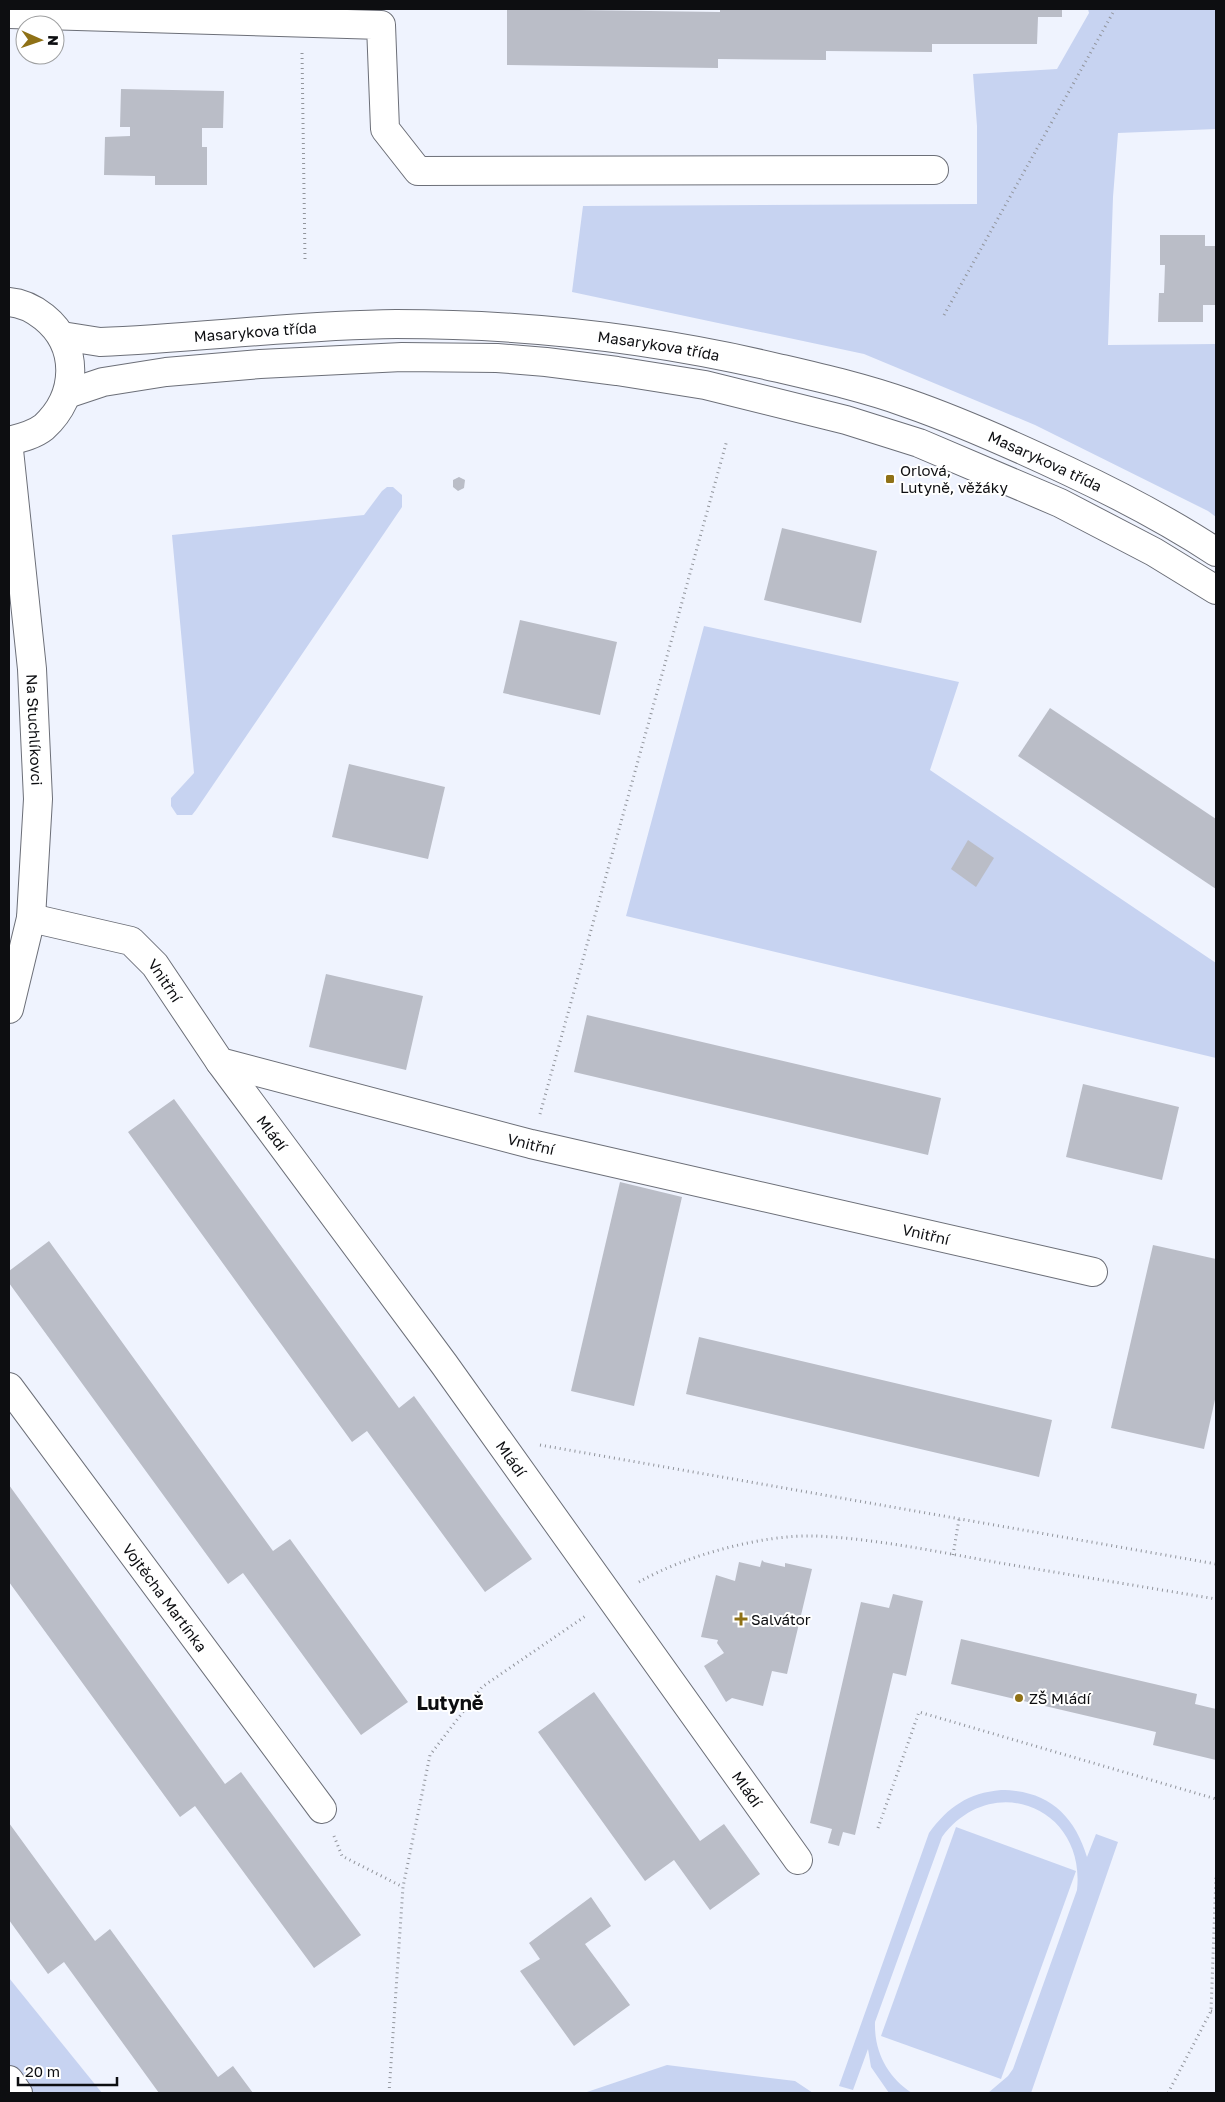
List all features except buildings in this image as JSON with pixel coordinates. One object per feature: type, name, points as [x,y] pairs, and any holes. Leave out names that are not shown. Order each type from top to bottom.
[{"type":"street","points":[[9,14],[381,25],[386,130],[418,171],[934,170]]},
{"type":"street","points":[[9,302],[17,303],[36,311],[53,324],[62,336],[70,360],[70,378],[67,394],[59,410],[43,428],[27,437],[9,441]]},
{"type":"street","name":"Masarykova třída","points":[[62,336],[100,342],[337,327],[446,325],[555,330],[664,344],[840,382],[904,402],[963,424],[1114,493],[1216,552]]},
{"type":"street","points":[[67,394],[103,382],[158,373],[260,364],[402,357],[497,358],[546,362],[705,385],[758,396],[846,420],[919,443],[1060,503],[1154,552],[1216,590]]},
{"type":"street","name":"Na Stuchlíkovci","points":[[9,450],[33,679],[38,799],[31,918],[9,1009]]},
{"type":"street","name":"Vnitřní","points":[[31,918],[130,941],[155,965],[220,1062],[531,1144],[1093,1272]]},
{"type":"street","name":"Mládí","points":[[220,1062],[497,1437],[798,1860]]},
{"type":"street","name":"Vojtěcha Martínka","points":[[9,1387],[322,1809]]},
{"type":"street","points":[[9,2080],[18,2093]]},
{"type":"path","points":[[944,315],[1115,9]]},
{"type":"path","points":[[302,23],[305,259]]},
{"type":"path","points":[[531,1144],[727,440]]},
{"type":"path","points":[[497,1437],[1216,1564]]},
{"type":"path","points":[[953,1555],[959,1518]]},
{"type":"path","points":[[389,2093],[403,1887],[430,1755],[482,1687],[611,1598],[659,1570],[714,1551],[762,1541],[815,1536],[883,1543],[1216,1600]]},
{"type":"path","points":[[878,1828],[919,1712],[1216,1799]]},
{"type":"path","points":[[322,1809],[342,1856],[403,1887]]},
{"type":"path","points":[[1168,2093],[1211,2011],[1216,1876]]},
{"type":"path","points":[[1211,2011],[1216,2012]]},
{"type":"shaded area","points":[[1088,9],[1216,9],[1216,129],[1118,133],[1113,197],[1108,345],[1216,344],[1216,517],[1208,511],[1035,425],[864,354],[572,292],[583,206],[977,204],[977,126],[973,74],[1057,69],[1089,13]]},
{"type":"shaded area","points":[[387,487],[393,487],[402,495],[402,507],[196,810],[192,815],[177,815],[171,806],[171,798],[194,773],[172,535],[364,515]]},
{"type":"shaded area","points":[[704,626],[959,682],[930,770],[1216,963],[1216,1058],[626,916]]},
{"type":"shaded area","points":[[1001,1790],[1032,1794],[1056,1807],[1075,1828],[1087,1857],[1096,1834],[1118,1842],[1031,2093],[988,2093],[1008,2076],[1013,2069],[1077,1890],[1076,1861],[1067,1837],[1051,1819],[1032,1807],[1009,1802],[985,1805],[963,1817],[942,1837],[875,2022],[877,2043],[884,2062],[903,2087],[912,2093],[889,2093],[871,2067],[868,2049],[853,2090],[839,2086],[929,1833],[951,1809],[960,1803],[978,1794]]},
{"type":"shaded area","points":[[956,1827],[1076,1871],[1001,2079],[881,2036]]},
{"type":"shaded area","points":[[9,1978],[102,2093],[9,2093]]},
{"type":"shaded area","points":[[667,2065],[795,2081],[813,2093],[584,2093]]},
{"type":"place","name":"Orlová, Lutyně, věžáky","points":[[890,479]]},
{"type":"place","name":"Salvátor","points":[[741,1619]]},
{"type":"place","name":"ZŠ Mládí","points":[[1019,1698]]},
{"type":"district","name":"Lutyně","points":[[450,1702]]}]
